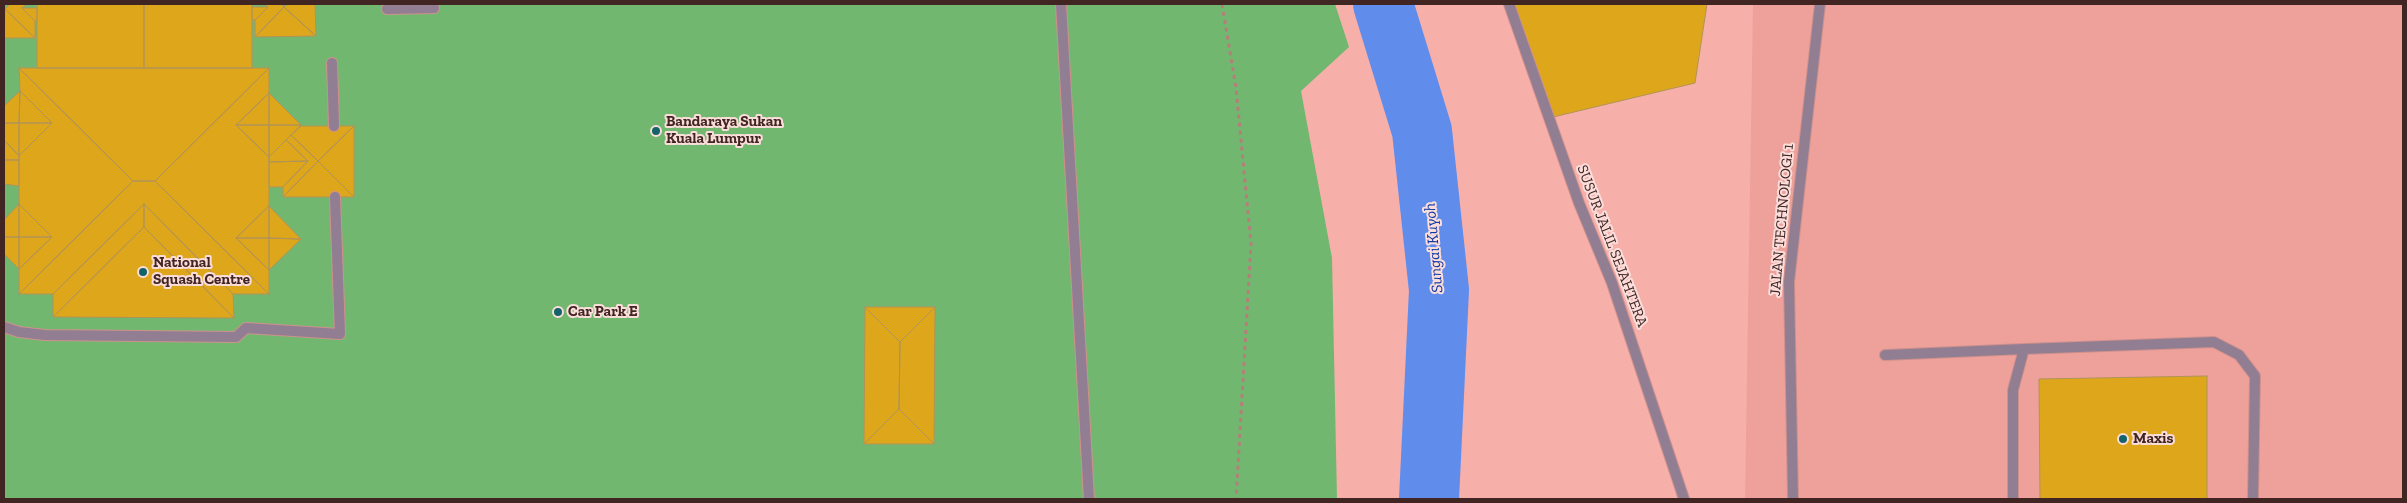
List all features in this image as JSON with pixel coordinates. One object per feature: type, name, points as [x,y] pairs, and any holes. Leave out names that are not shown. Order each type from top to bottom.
[{"type":"street","points":[[1061,4],[1089,499]]},
{"type":"street","name":"SUSUR JALIL SEJAHTERA","points":[[1509,4],[1579,203],[1612,283],[1684,499]]},
{"type":"street","name":"JALAN TECHNOLOGI 1","points":[[1793,499],[1789,282],[1820,4]]},
{"type":"street","points":[[387,9],[434,8]]},
{"type":"street","points":[[332,63],[334,126]]},
{"type":"street","points":[[4,327],[20,332],[45,335],[236,336],[246,328],[340,334],[335,197]]},
{"type":"street","points":[[1886,355],[2214,342],[2239,355],[2255,376],[2253,499]]},
{"type":"street","points":[[2013,499],[2013,390],[2024,349]]},
{"type":"path","points":[[1222,4],[1236,88],[1251,244],[1236,499]]},
{"type":"shaded area","points":[[1753,4],[2403,4],[2403,499],[1745,499]]},
{"type":"green space","name":"Bandaraya Sukan Kuala Lumpur","points":[[4,4],[1335,4],[1349,47],[1301,91],[1332,258],[1337,499],[4,499]]},
{"type":"building","points":[[10,4],[27,4],[22,8],[35,21],[35,38],[5,9]]},
{"type":"building","points":[[37,4],[144,4],[144,68],[37,68]]},
{"type":"building","points":[[144,4],[252,4],[252,68],[144,68]]},
{"type":"building","points":[[264,4],[281,4],[284,7],[255,37],[255,20],[268,7]]},
{"type":"building","points":[[288,4],[315,4],[316,36],[284,7]]},
{"type":"building","points":[[1514,4],[1707,4],[1695,83],[1549,118]]},
{"type":"building","points":[[252,7],[268,7],[255,20],[252,20]]},
{"type":"building","points":[[284,7],[287,10],[316,36],[255,37]]},
{"type":"building","points":[[22,8],[37,8],[37,21],[35,21]]},
{"type":"building","points":[[5,9],[35,38],[4,38]]},
{"type":"building","points":[[19,68],[133,181],[19,294],[19,269],[52,237],[19,204],[19,156],[52,123],[20,91]]},
{"type":"building","points":[[19,68],[269,68],[155,181],[133,181]]},
{"type":"building","points":[[269,68],[269,93],[236,125],[269,157],[269,206],[236,238],[269,270],[269,294],[155,181]]},
{"type":"building","points":[[20,91],[19,123],[4,123],[4,106]]},
{"type":"building","points":[[20,91],[52,123],[19,123]]},
{"type":"building","points":[[269,93],[269,125],[236,125]]},
{"type":"building","points":[[269,93],[301,125],[269,125]]},
{"type":"building","points":[[4,123],[19,123],[19,156],[4,140]]},
{"type":"building","points":[[19,123],[52,123],[19,156]]},
{"type":"building","points":[[236,125],[269,125],[269,157]]},
{"type":"building","points":[[269,125],[301,125],[269,157]]},
{"type":"building","points":[[301,126],[354,126],[318,161],[291,135]]},
{"type":"building","points":[[354,126],[354,197],[318,161]]},
{"type":"building","points":[[291,135],[318,161],[283,197],[283,187],[308,161],[286,140]]},
{"type":"building","points":[[4,140],[19,156],[19,160],[4,160]]},
{"type":"building","points":[[286,140],[308,161],[269,162],[269,157]]},
{"type":"building","points":[[4,160],[19,160],[19,186],[4,184]]},
{"type":"building","points":[[308,161],[283,187],[269,187],[269,162]]},
{"type":"building","points":[[318,161],[354,197],[283,197]]},
{"type":"building","points":[[133,181],[155,181],[269,294],[233,294],[144,204],[53,294],[19,294]]},
{"type":"building","points":[[19,204],[19,237],[4,237],[4,220]]},
{"type":"building","points":[[19,204],[52,237],[19,237]]},
{"type":"building","points":[[144,204],[144,227],[53,317],[53,294]]},
{"type":"building","points":[[144,204],[233,294],[234,318],[144,227]]},
{"type":"building","points":[[269,206],[269,238],[236,238]]},
{"type":"building","points":[[269,206],[301,239],[269,238]]},
{"type":"building","name":"National Squash Centre","points":[[144,227],[234,318],[53,317]]},
{"type":"building","points":[[4,237],[19,237],[19,269],[4,254]]},
{"type":"building","points":[[19,237],[52,237],[19,269]]},
{"type":"building","points":[[236,238],[269,238],[269,270]]},
{"type":"building","points":[[269,238],[301,239],[269,270]]},
{"type":"building","points":[[865,307],[935,307],[900,342]]},
{"type":"building","points":[[865,307],[900,342],[899,409],[864,444]]},
{"type":"building","points":[[935,307],[934,444],[899,409],[900,342]]},
{"type":"building","name":"Maxis","points":[[2207,376],[2207,499],[2040,499],[2039,379]]},
{"type":"building","points":[[899,409],[934,444],[864,444]]},
{"type":"waterway","name":"Sungai Kuyoh","points":[[1383,4],[1422,131],[1439,290],[1429,499]]},
{"type":"place","name":"Bandaraya Sukan Kuala Lumpur","points":[[656,131]]},
{"type":"place","name":"National Squash Centre","points":[[143,272]]},
{"type":"place","name":"Car Park E","points":[[558,312]]},
{"type":"place","name":"Maxis","points":[[2123,439]]}]
